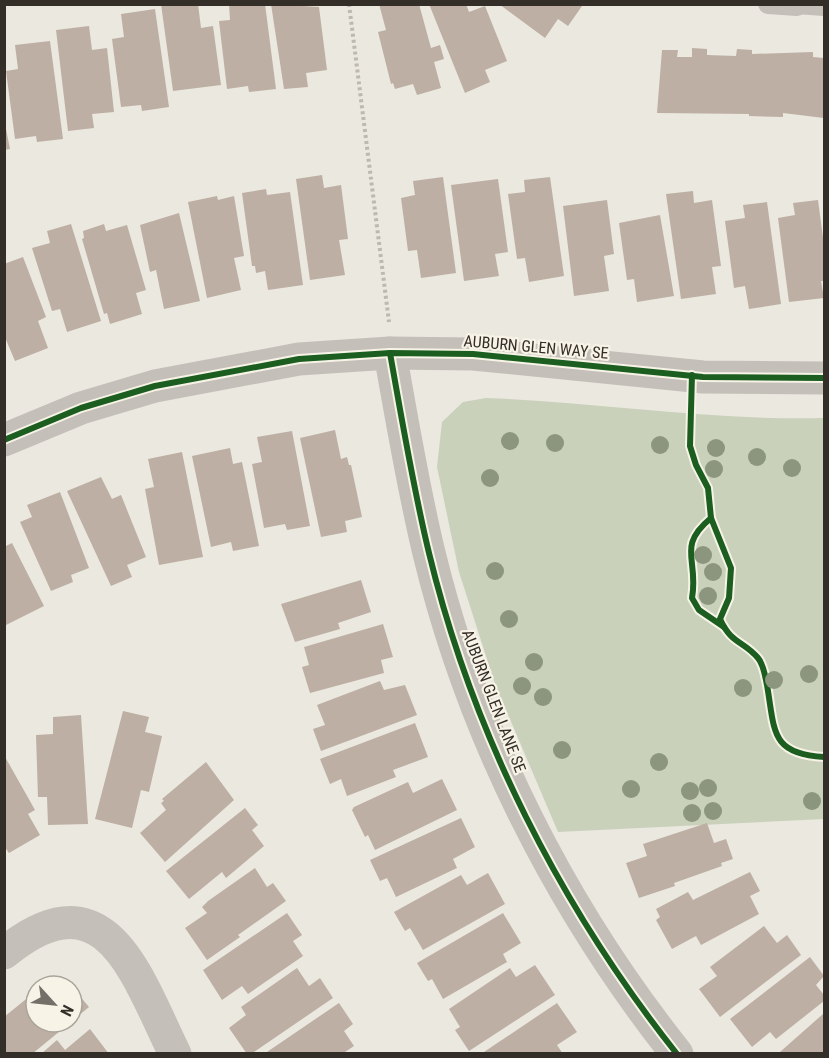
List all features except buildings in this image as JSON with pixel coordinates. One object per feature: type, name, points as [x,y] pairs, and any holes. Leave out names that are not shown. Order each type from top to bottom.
[{"type":"street","name":"AUBURN GLEN WAY SE","points":[[4,440],[81,408],[155,386],[299,359],[390,353],[473,354],[702,377],[825,378]]},
{"type":"street","name":"AUBURN GLEN LANE SE","points":[[390,353],[406,447],[430,555],[460,657],[493,746],[543,851],[581,918],[634,999],[678,1053]]},
{"type":"street","points":[[4,953],[25,936],[48,925],[65,922],[93,925],[117,945],[129,961],[175,1053]]},
{"type":"lane","points":[[768,4],[825,6]]},
{"type":"path","points":[[349,4],[389,306],[390,353]]},
{"type":"green space","points":[[486,398],[739,417],[824,418],[824,819],[558,832],[495,684],[459,572],[437,467],[442,422],[463,402]]},
{"type":"cycle path","points":[[390,353],[429,553],[470,688],[496,753],[559,879],[635,998],[677,1054]]},
{"type":"cycle path","points":[[4,440],[81,408],[155,386],[299,359],[390,353],[473,354],[703,377],[824,378]]},
{"type":"cycle path","points":[[692,375],[690,446],[696,465],[708,488],[711,518],[731,568],[729,598],[720,619],[733,638],[753,652],[762,664],[774,727],[784,745],[806,755],[824,757]]},
{"type":"cycle path","points":[[711,518],[700,528],[691,546],[692,598],[699,610],[724,627]]}]
